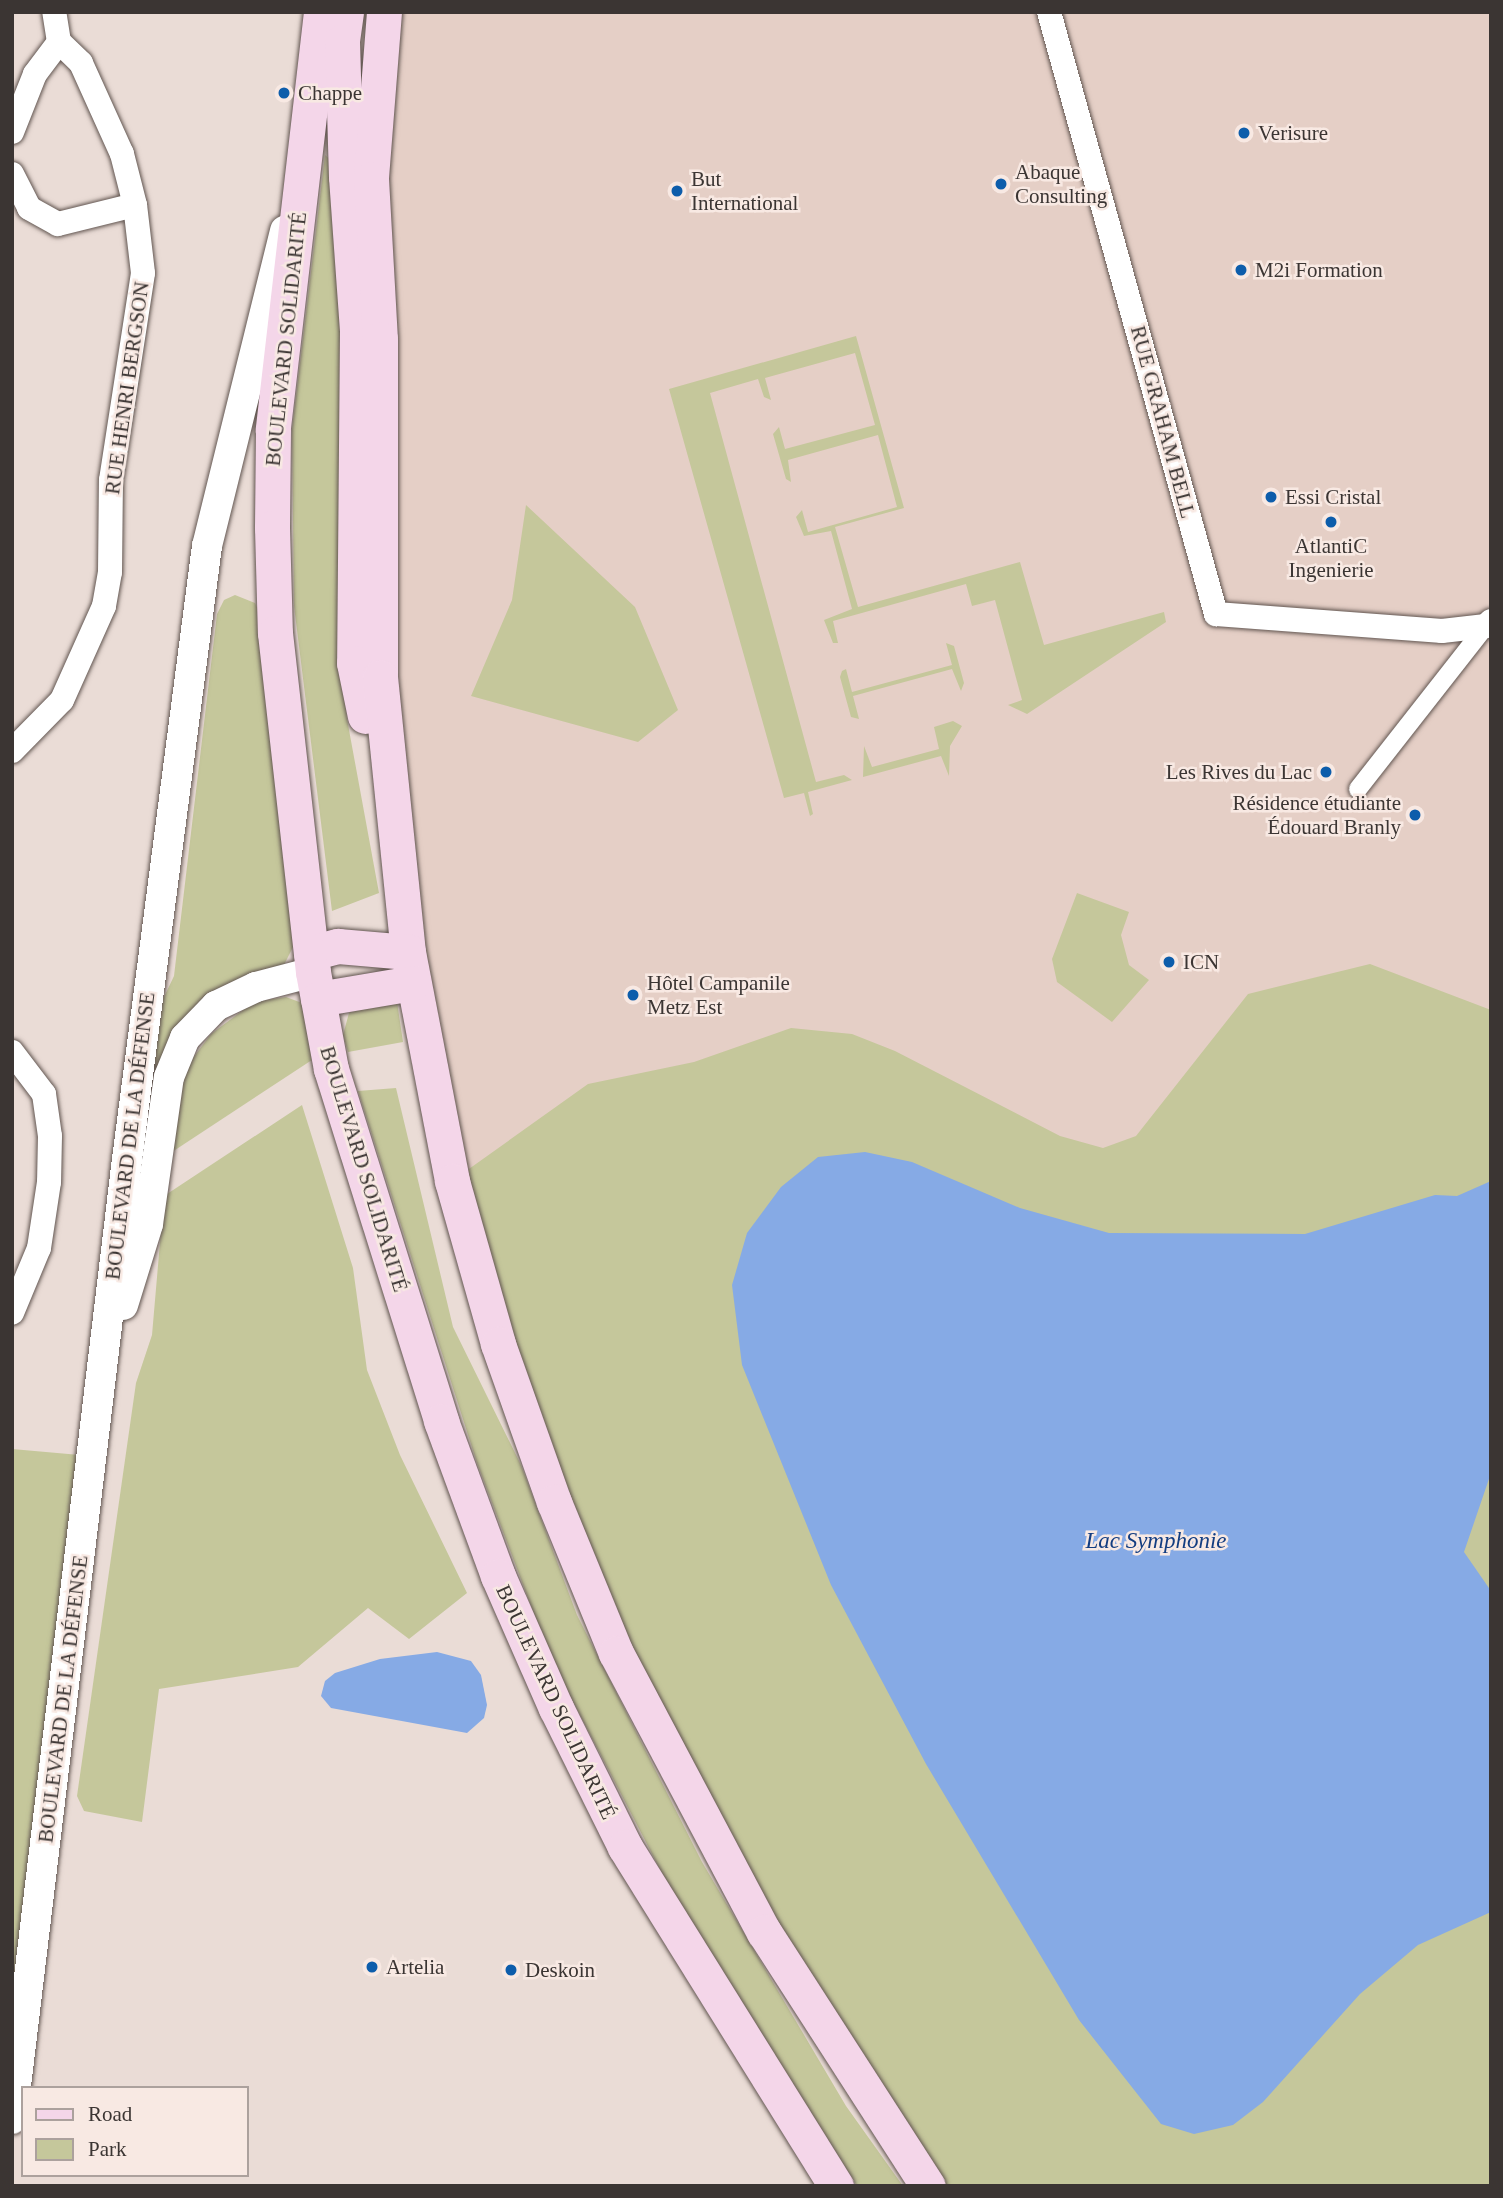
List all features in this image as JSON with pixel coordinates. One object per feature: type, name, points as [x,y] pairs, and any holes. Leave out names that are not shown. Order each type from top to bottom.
[{"type":"main road","name":"BOULEVARD SOLIDARITÉ","points":[[321,12],[273,430],[272,528],[275,633],[314,975],[331,1069],[441,1422],[503,1588],[625,1847],[836,2186]]},
{"type":"main road","points":[[346,12],[342,43],[346,177],[357,331],[354,663],[397,870]]},
{"type":"main road","points":[[384,12],[371,179],[380,339],[379,650],[397,870],[410,967],[452,1181],[498,1344],[554,1502],[616,1653],[764,1932],[928,2186]]},
{"type":"main road","points":[[314,975],[338,946],[410,967]]},
{"type":"main road","points":[[314,975],[410,967]]},
{"type":"street","points":[[12,132],[35,74],[59,42],[54,12]]},
{"type":"street","name":"RUE GRAHAM BELL","points":[[1049,12],[1216,614],[1443,631],[1489,623]]},
{"type":"street","name":"RUE HENRI BERGSON","points":[[12,751],[62,700],[104,606],[110,572],[111,480],[143,273],[135,205],[122,154],[81,63],[59,42]]},
{"type":"street","name":"BOULEVARD DE LA DÉFENSE","points":[[12,2119],[100,1381],[207,546],[259,324],[303,163]]},
{"type":"street","points":[[12,174],[29,208],[58,224],[135,205]]},
{"type":"street","points":[[1359,789],[1489,623]]},
{"type":"street","points":[[100,1381],[148,1224],[169,1077],[184,1038],[216,1006],[256,987],[314,975]]},
{"type":"street","points":[[12,1052],[44,1094],[50,1136],[49,1182],[39,1248],[12,1313]]},
{"type":"shaded area","points":[[385,12],[1491,12],[1491,2186],[452,1181],[387,780]]},
{"type":"green space","points":[[325,155],[334,163],[341,338],[339,643],[347,719],[379,893],[332,911],[294,606],[292,430]]},
{"type":"green space","points":[[856,336],[904,508],[835,527],[858,607],[1020,562],[1044,645],[1164,612],[1166,622],[1027,714],[1008,705],[1022,700],[995,600],[972,606],[966,584],[833,621],[838,643],[833,643],[824,620],[852,609],[831,531],[804,536],[796,517],[802,510],[808,532],[897,507],[878,435],[788,460],[791,482],[786,479],[773,434],[779,427],[785,449],[875,425],[855,353],[765,378],[771,400],[764,397],[758,379],[710,393],[816,782],[844,775],[852,780],[808,792],[813,814],[810,816],[804,793],[784,798],[669,389]]},
{"type":"green space","points":[[526,505],[635,607],[678,710],[638,742],[471,696],[512,600]]},
{"type":"green space","points":[[235,595],[255,603],[260,614],[294,945],[283,967],[201,1005],[148,1153],[137,1151],[153,1020],[174,976],[217,614],[224,600]]},
{"type":"green space","points":[[946,643],[954,646],[964,683],[961,691],[952,669],[853,696],[859,719],[851,717],[840,677],[842,671],[846,669],[852,692],[952,665]]},
{"type":"green space","points":[[953,721],[962,726],[950,746],[949,776],[941,756],[863,777],[864,746],[872,767],[939,749],[934,727]]},
{"type":"green space","points":[[1077,893],[1129,912],[1121,935],[1129,965],[1149,980],[1112,1022],[1057,982],[1052,959]]},
{"type":"green space","points":[[1370,964],[1491,1010],[1491,2186],[928,2186],[616,1653],[452,1181],[588,1084],[694,1062],[791,1028],[852,1034],[895,1051],[1060,1136],[1103,1148],[1136,1136],[1248,994]]},
{"type":"green space","points":[[286,997],[302,1003],[315,1058],[169,1154],[176,1100],[190,1062],[211,1034],[254,1002]]},
{"type":"green space","points":[[397,1002],[403,1042],[348,1052],[343,1035],[349,1013],[357,1006]]},
{"type":"green space","points":[[396,1088],[453,1327],[521,1465],[577,1615],[702,1862],[846,2106],[903,2186],[857,2186],[664,1877],[551,1659],[477,1463],[358,1091]]},
{"type":"green space","points":[[302,1105],[353,1268],[367,1370],[400,1455],[467,1593],[409,1639],[368,1608],[298,1667],[159,1689],[142,1822],[84,1811],[77,1796],[136,1383],[152,1335],[164,1196]]},
{"type":"green space","points":[[12,1449],[91,1456],[12,2119]]},
{"type":"water","name":"Lac Symphonie","points":[[865,1152],[912,1162],[1020,1208],[1109,1233],[1305,1234],[1435,1195],[1457,1196],[1491,1181],[1491,1473],[1464,1552],[1491,1591],[1491,1912],[1418,1945],[1360,1994],[1263,2102],[1233,2125],[1194,2134],[1161,2124],[1079,2020],[926,1764],[831,1585],[742,1365],[732,1285],[747,1233],[781,1187],[818,1157]]},
{"type":"water","points":[[437,1652],[471,1661],[481,1675],[487,1705],[484,1718],[467,1733],[331,1708],[321,1696],[325,1681],[335,1673],[380,1659]]},
{"type":"place","name":"Chappe","points":[[284,93]]},
{"type":"place","name":"Verisure","points":[[1244,133]]},
{"type":"place","name":"Abaque Consulting","points":[[1001,184]]},
{"type":"place","name":"But International","points":[[677,191]]},
{"type":"place","name":"M2i Formation","points":[[1241,270]]},
{"type":"place","name":"Essi Cristal","points":[[1271,497]]},
{"type":"place","name":"AtlantiC Ingenierie","points":[[1331,522]]},
{"type":"place","name":"Les Rives du Lac","points":[[1326,772]]},
{"type":"place","name":"Résidence étudiante Édouard Branly","points":[[1415,815]]},
{"type":"place","name":"ICN","points":[[1169,962]]},
{"type":"place","name":"Hôtel Campanile Metz Est","points":[[633,995]]},
{"type":"place","name":"Artelia","points":[[372,1967]]},
{"type":"place","name":"Deskoin","points":[[511,1970]]}]
